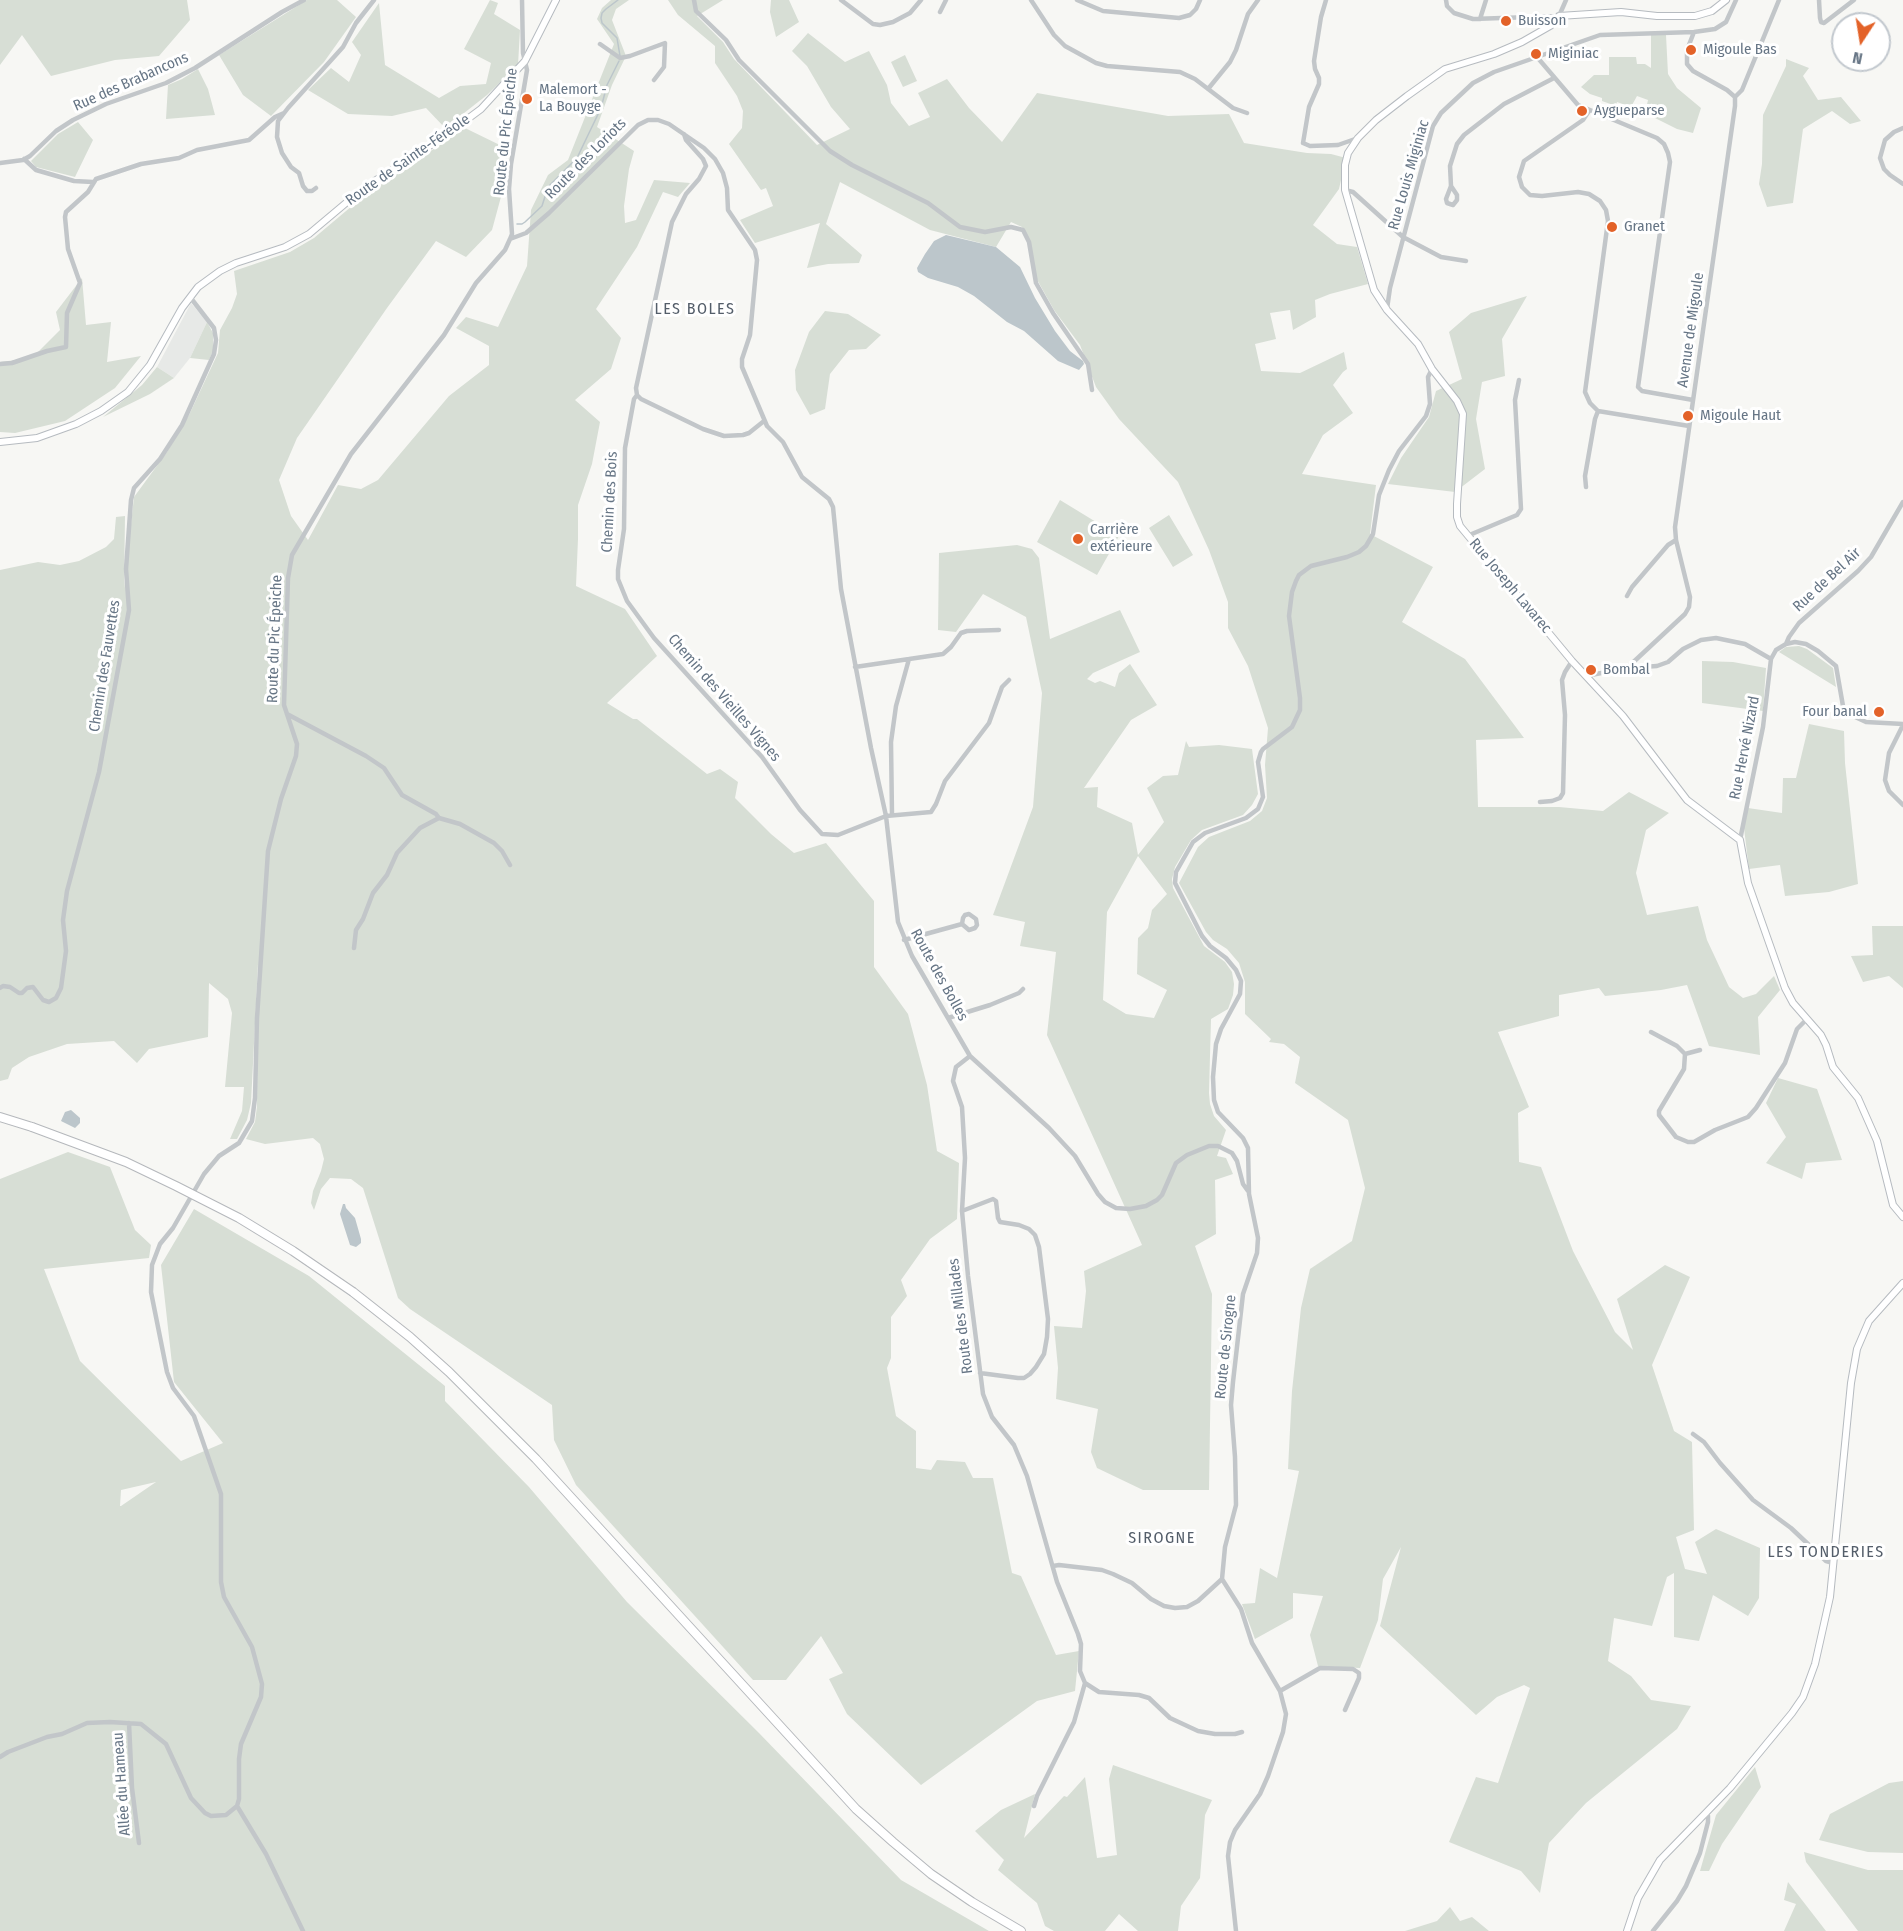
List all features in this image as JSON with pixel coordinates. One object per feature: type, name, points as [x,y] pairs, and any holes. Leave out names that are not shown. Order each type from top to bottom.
[{"type":"highway","points":[[0,1117],[116,1158],[176,1186],[257,1229],[354,1292],[449,1372],[536,1459],[856,1809],[931,1874],[1021,1931]]},
{"type":"street","name":"Rue des Brabancons","points":[[0,164],[24,159],[56,131],[106,104],[166,82],[195,68],[304,0]]},
{"type":"street","points":[[316,188],[307,191],[298,172],[291,167],[282,153],[277,137],[278,121],[343,47],[356,23],[374,0]]},
{"type":"street","name":"Route du Pic Épeiche","points":[[237,1806],[241,1744],[261,1697],[262,1684],[252,1647],[224,1597],[221,1582],[220,1494],[194,1416],[173,1388],[167,1372],[151,1292],[152,1265],[160,1244],[173,1228],[204,1174],[219,1156],[239,1143],[252,1121],[268,850],[281,799],[296,756],[297,744],[284,705],[288,578],[292,555],[351,454],[444,335],[476,283],[505,250],[510,239],[512,234],[509,189],[511,164],[527,70],[523,53],[522,0]]},
{"type":"street","name":"Route de Sainte-Féréole","points":[[0,442],[37,438],[76,424],[101,411],[128,392],[150,365],[198,287],[236,263],[285,247],[309,234],[365,187],[442,138],[481,109],[525,61],[556,0]]},
{"type":"street","points":[[694,0],[696,11],[726,40],[739,60],[830,151],[928,203],[960,227],[985,232],[1011,227],[1023,230],[1029,242],[1036,283],[1053,313],[1088,364],[1092,390]]},
{"type":"street","points":[[841,0],[879,26],[910,13],[921,0]]},
{"type":"street","points":[[940,12],[946,0]]},
{"type":"street","points":[[1031,0],[1054,35],[1065,46],[1096,63],[1107,66],[1180,72],[1233,108],[1247,113]]},
{"type":"street","points":[[1077,0],[1103,11],[1179,18],[1190,15],[1200,0]]},
{"type":"street","points":[[1208,89],[1230,62],[1248,14],[1258,0]]},
{"type":"street","points":[[1326,0],[1314,61],[1319,84],[1309,107],[1304,143],[1310,146],[1338,145],[1358,138],[1384,114],[1445,69],[1494,54],[1550,26],[1558,20],[1566,0]]},
{"type":"street","points":[[1446,0],[1454,13],[1480,19],[1620,12],[1657,16],[1695,16],[1712,11],[1726,0]]},
{"type":"street","points":[[1480,19],[1486,0]]},
{"type":"street","name":"Rue Louis Miginiac","points":[[1387,310],[1390,288],[1433,126],[1441,113],[1473,83],[1494,72],[1600,35],[1713,30],[1724,24],[1736,0]]},
{"type":"street","points":[[1694,32],[1687,50],[1687,64],[1694,71],[1735,97],[1742,90],[1779,0]]},
{"type":"street","points":[[1819,0],[1820,18],[1824,23],[1854,0]]},
{"type":"street","points":[[600,44],[620,58],[665,43],[664,67],[654,80]]},
{"type":"street","points":[[1537,57],[1578,105],[1657,138],[1664,144],[1670,162],[1638,387],[1642,391],[1693,400]]},
{"type":"street","points":[[1450,186],[1450,165],[1457,144],[1464,135],[1504,104],[1554,78]]},
{"type":"street","name":"Avenue de Migoule","points":[[1627,668],[1685,614],[1689,607],[1690,597],[1675,527],[1735,97]]},
{"type":"street","points":[[1589,111],[1583,120],[1524,161],[1518,177],[1521,187],[1530,195],[1578,192],[1589,194],[1600,201],[1606,210],[1608,221],[1585,392],[1590,403],[1598,411],[1689,426]]},
{"type":"street","points":[[0,364],[12,363],[66,347],[67,314],[80,283],[68,249],[65,217],[66,212],[88,192],[96,179],[141,164],[179,158],[197,150],[249,140],[275,117],[284,113]]},
{"type":"street","name":"Route des Loriots","points":[[510,239],[526,233],[549,213],[638,124],[648,120],[669,124],[704,148],[715,159],[723,173],[727,188],[728,210],[755,250],[757,260],[750,335],[742,359],[742,367],[764,421],[783,442],[801,477],[829,500],[833,507]]},
{"type":"street","points":[[1903,128],[1885,140],[1880,158],[1884,169],[1903,184]]},
{"type":"street","name":"Chemin des Bois","points":[[654,638],[627,601],[618,579],[624,529],[625,448],[672,222],[686,194],[699,179],[706,166],[684,134]]},
{"type":"street","name":"Rue Joseph Lavarec","points":[[1358,138],[1348,153],[1345,165],[1345,190],[1374,290],[1387,310],[1418,344],[1432,369],[1457,401],[1463,414],[1457,517],[1460,526],[1572,661],[1623,716],[1687,800],[1740,840]]},
{"type":"street","points":[[24,159],[36,170],[74,181],[93,183]]},
{"type":"street","points":[[1345,190],[1353,192],[1403,237],[1441,257],[1466,261]]},
{"type":"street","points":[[1379,298],[1390,288]]},
{"type":"street","name":"Chemin des Fauvettes","points":[[0,988],[10,987],[22,993],[27,988],[33,987],[43,1000],[49,1002],[56,998],[62,988],[66,951],[63,920],[67,891],[99,772],[129,610],[126,569],[131,500],[134,488],[160,459],[182,425],[214,354],[216,340],[214,328],[190,297]]},
{"type":"street","name":"Route de Sirogne","points":[[1222,1580],[1225,1548],[1236,1505],[1231,1405],[1234,1376],[1243,1294],[1257,1253],[1258,1238],[1249,1191],[1248,1148],[1243,1138],[1218,1112],[1214,1100],[1213,1077],[1216,1044],[1221,1029],[1240,994],[1240,981],[1236,970],[1226,958],[1210,946],[1202,936],[1175,883],[1176,872],[1193,842],[1205,833],[1246,818],[1258,809],[1263,797],[1258,762],[1261,752],[1292,727],[1300,710],[1289,616],[1296,581],[1299,575],[1311,566],[1347,557],[1366,546],[1373,534],[1379,495],[1389,470],[1399,451],[1426,416],[1430,404],[1428,377],[1432,369]]},
{"type":"street","points":[[1467,536],[1517,515],[1521,509],[1515,400],[1519,380]]},
{"type":"street","points":[[637,395],[704,429],[724,436],[743,435],[764,421]]},
{"type":"street","points":[[1586,487],[1585,476],[1598,411]]},
{"type":"street","name":"Rue de Bel Air","points":[[1771,659],[1776,650],[1786,644],[1798,623],[1858,571],[1870,557],[1903,502]]},
{"type":"street","name":"Route des Bolles","points":[[833,507],[838,567],[855,667],[889,815],[898,922],[904,940],[970,1056],[1049,1128],[1075,1156],[1098,1194],[1105,1202],[1116,1208],[1130,1209],[1146,1206],[1156,1200],[1162,1195],[1176,1164],[1187,1155],[1209,1146],[1218,1146],[1232,1153],[1237,1161],[1243,1184],[1249,1191]]},
{"type":"street","points":[[1628,596],[1639,578],[1668,545],[1676,540]]},
{"type":"street","points":[[855,667],[943,654],[961,633],[999,630]]},
{"type":"street","name":"Chemin des Vieilles Vignes","points":[[654,638],[762,757],[800,810],[822,834],[838,836],[889,815],[931,812],[945,781],[989,723],[1002,687],[1009,680]]},
{"type":"street","points":[[1586,676],[1627,668],[1650,667],[1668,662],[1701,639],[1716,638],[1745,644],[1771,659]]},
{"type":"street","points":[[1786,644],[1806,644],[1836,666],[1844,705],[1853,716],[1866,722],[1903,725],[1889,753],[1885,780],[1889,791],[1903,806]]},
{"type":"street","points":[[1639,658],[1650,667]]},
{"type":"street","points":[[889,815],[891,742],[896,706],[909,659]]},
{"type":"street","name":"Rue Hervé Nizard","points":[[1740,840],[1763,727],[1771,659]]},
{"type":"street","points":[[1539,802],[1552,801],[1560,798],[1563,793],[1565,715],[1562,680],[1572,661]]},
{"type":"street","points":[[285,713],[384,768],[402,795],[436,814],[439,818],[460,824],[494,843],[502,850],[510,865]]},
{"type":"street","points":[[354,948],[356,930],[373,894],[398,853],[420,828],[439,818]]},
{"type":"street","points":[[1740,840],[1748,883],[1771,954],[1790,999],[1821,1035],[1833,1067],[1858,1098],[1877,1142],[1893,1205],[1903,1217]]},
{"type":"street","points":[[904,940],[962,924]]},
{"type":"street","points":[[948,1018],[990,1005],[1019,993],[1023,989]]},
{"type":"street","points":[[1685,1054],[1684,1069],[1659,1111],[1659,1115],[1676,1137],[1694,1142],[1715,1130],[1748,1117],[1785,1063],[1797,1029],[1806,1018]]},
{"type":"street","points":[[1651,1032],[1670,1041],[1685,1054]]},
{"type":"street","points":[[1685,1054],[1700,1050]]},
{"type":"street","name":"Route des Millades","points":[[970,1056],[956,1067],[953,1081],[962,1107],[963,1211],[982,1394],[992,1417],[1014,1445],[1027,1476],[1048,1555],[1081,1644],[1080,1671],[1085,1683]]},
{"type":"street","points":[[963,1211],[993,1199],[997,1205],[1000,1222],[1019,1225],[1029,1229],[1035,1236],[1039,1247],[1048,1319],[1044,1354],[1036,1367],[1024,1378],[980,1373]]},
{"type":"street","points":[[1627,1931],[1638,1898],[1650,1875],[1666,1854],[1756,1758],[1803,1697],[1810,1682],[1826,1617],[1851,1383],[1857,1349],[1869,1321],[1903,1283]]},
{"type":"street","points":[[1693,1434],[1704,1442],[1719,1463],[1753,1500],[1791,1528],[1826,1561],[1833,1563]]},
{"type":"street","points":[[1053,1566],[1091,1569],[1113,1574],[1132,1583],[1151,1599],[1164,1606],[1175,1608],[1187,1607],[1198,1602],[1222,1580],[1240,1609],[1252,1643],[1280,1691],[1286,1714],[1284,1732],[1260,1794],[1235,1830],[1228,1850],[1236,1931]]},
{"type":"street","points":[[1280,1691],[1320,1668],[1353,1669],[1359,1673],[1359,1678],[1346,1710]]},
{"type":"street","points":[[1034,1806],[1074,1722],[1085,1683],[1099,1692],[1149,1698],[1170,1718],[1198,1731],[1215,1734],[1242,1732]]},
{"type":"street","points":[[0,1757],[87,1723],[144,1725],[166,1744],[191,1798],[205,1813],[211,1816],[226,1815],[237,1806],[266,1854],[303,1931]]},
{"type":"street","name":"Allée du Hameau","points":[[129,1723],[132,1788],[139,1843]]},
{"type":"street","points":[[1653,1931],[1686,1886],[1700,1853],[1708,1822],[1706,1813]]},
{"type":"shaded area","points":[[0,0],[187,0],[190,20],[159,56],[115,60],[51,76],[22,35],[0,65]]},
{"type":"shaded area","points":[[307,0],[337,0],[356,17],[324,62],[271,116],[243,95],[219,55]]},
{"type":"shaded area","points":[[490,0],[498,3],[494,14],[520,30],[518,65],[487,95],[445,128],[426,108],[392,116],[348,114],[308,90],[331,68],[349,82],[361,55],[352,42],[379,3],[385,65],[439,98],[460,86],[486,84],[491,63],[464,49]]},
{"type":"shaded area","points":[[611,0],[629,0],[616,9],[612,20],[626,56],[612,85],[597,127],[634,151],[624,206],[625,223],[636,220],[654,180],[690,183],[678,197],[663,192],[637,247],[596,309],[621,338],[611,369],[575,400],[600,422],[592,464],[578,505],[576,586],[625,609],[657,656],[607,703],[633,719],[637,719],[707,774],[720,769],[738,782],[735,798],[794,853],[826,843],[874,901],[874,967],[908,1014],[927,1085],[937,1151],[959,1163],[957,1219],[930,1239],[901,1280],[907,1296],[891,1317],[891,1358],[887,1368],[896,1416],[916,1431],[916,1468],[931,1470],[937,1460],[965,1462],[973,1478],[993,1478],[1012,1573],[1021,1576],[1056,1655],[1079,1651],[1075,1691],[1037,1701],[921,1785],[847,1714],[829,1679],[843,1673],[821,1636],[786,1680],[753,1680],[576,1485],[554,1440],[552,1405],[410,1309],[398,1298],[363,1188],[351,1179],[330,1178],[321,1189],[314,1210],[311,1203],[313,1191],[324,1159],[320,1144],[313,1138],[265,1144],[246,1139],[255,1122],[257,1106],[258,964],[251,1103],[247,1120],[237,1139],[230,1139],[242,1111],[244,1087],[225,1087],[232,1013],[228,999],[209,983],[208,1037],[149,1049],[137,1063],[114,1041],[67,1044],[29,1057],[12,1068],[8,1079],[0,1081],[0,570],[38,562],[60,565],[79,561],[106,547],[114,539],[116,517],[125,516],[124,588],[134,497],[167,452],[189,415],[218,353],[220,330],[237,294],[234,271],[290,252],[314,238],[365,195],[465,128],[508,149],[505,182],[492,230],[466,257],[436,241],[297,438],[279,480],[291,516],[308,540],[338,485],[361,489],[378,480],[449,396],[489,365],[489,346],[456,328],[466,317],[498,327],[527,266],[531,210],[548,175],[568,160],[614,44],[597,19],[602,8]]},
{"type":"shaded area","points":[[668,0],[723,0],[697,16],[723,42],[734,59],[817,145],[850,129],[831,107],[807,66],[792,51],[808,33],[845,62],[869,51],[887,85],[891,103],[909,126],[930,117],[918,93],[947,79],[969,108],[1002,142],[1037,93],[1168,116],[1229,114],[1244,143],[1346,158],[1339,189],[1313,225],[1337,244],[1357,247],[1368,284],[1315,300],[1316,317],[1293,330],[1290,310],[1270,313],[1276,339],[1255,344],[1261,371],[1300,373],[1344,352],[1347,369],[1333,385],[1353,413],[1323,435],[1302,474],[1376,485],[1370,534],[1433,567],[1402,622],[1465,659],[1524,738],[1476,740],[1478,807],[1559,807],[1603,811],[1629,792],[1669,813],[1646,830],[1636,873],[1647,915],[1698,906],[1707,940],[1729,987],[1743,998],[1756,994],[1774,976],[1780,990],[1758,1017],[1760,1055],[1709,1046],[1687,985],[1605,996],[1599,988],[1559,995],[1559,1016],[1498,1032],[1529,1107],[1518,1113],[1519,1162],[1541,1167],[1573,1251],[1615,1332],[1633,1350],[1617,1299],[1665,1265],[1690,1277],[1652,1365],[1674,1431],[1692,1442],[1694,1530],[1676,1537],[1685,1569],[1707,1574],[1695,1542],[1716,1529],[1760,1548],[1759,1598],[1748,1616],[1713,1595],[1699,1641],[1674,1637],[1674,1573],[1667,1577],[1652,1626],[1614,1618],[1608,1661],[1631,1676],[1651,1700],[1691,1706],[1677,1729],[1586,1803],[1549,1843],[1540,1893],[1521,1871],[1449,1842],[1476,1777],[1498,1783],[1530,1688],[1524,1685],[1497,1697],[1476,1715],[1380,1626],[1401,1547],[1383,1579],[1378,1620],[1360,1668],[1318,1666],[1310,1635],[1323,1596],[1293,1593],[1293,1618],[1255,1639],[1242,1604],[1255,1603],[1260,1568],[1277,1578],[1299,1471],[1288,1469],[1292,1391],[1301,1308],[1310,1269],[1352,1241],[1365,1188],[1348,1120],[1295,1083],[1300,1057],[1284,1044],[1269,1042],[1271,1039],[1245,1014],[1245,982],[1239,963],[1227,949],[1213,940],[1206,932],[1179,883],[1198,847],[1209,837],[1250,821],[1262,811],[1267,798],[1265,765],[1268,728],[1248,666],[1228,628],[1228,602],[1209,550],[1178,482],[1119,419],[1096,387],[1080,345],[1054,310],[1035,276],[1030,243],[1022,227],[1011,222],[996,247],[930,230],[840,182],[826,224],[862,255],[859,263],[828,264],[807,268],[820,223],[755,243],[740,220],[773,206],[766,188],[761,190],[729,144],[742,128],[743,111],[737,96],[715,63],[715,46],[678,15]]},
{"type":"shaded area","points":[[771,0],[789,0],[799,22],[776,37],[770,12]]},
{"type":"shaded area","points":[[1651,35],[1666,35],[1668,74],[1677,88],[1701,108],[1693,133],[1677,129],[1645,113],[1648,100],[1637,96],[1631,107],[1617,102],[1616,106],[1602,101],[1602,98],[1590,94],[1581,87],[1594,75],[1609,75],[1609,57],[1636,57],[1637,64],[1645,64],[1651,68]]},
{"type":"shaded area","points":[[905,55],[917,81],[903,87],[891,62]]},
{"type":"shaded area","points":[[1786,59],[1809,68],[1803,76],[1818,100],[1841,97],[1861,121],[1850,124],[1832,111],[1803,129],[1793,203],[1767,207],[1759,184],[1762,164],[1763,115],[1786,66]]},
{"type":"shaded area","points":[[198,69],[208,89],[215,115],[166,119],[168,85]]},
{"type":"shaded area","points":[[78,122],[93,140],[75,177],[36,167],[31,161],[58,134]]},
{"type":"shaded area","points":[[946,235],[996,247],[1020,267],[1055,331],[1070,351],[1083,361],[1084,364],[1079,370],[1058,361],[1024,331],[1007,322],[974,296],[958,287],[928,278],[918,272],[917,268],[934,241]]},
{"type":"shaded area","points":[[82,278],[86,325],[111,322],[107,362],[141,356],[115,388],[65,421],[15,433],[0,432],[0,362],[32,358],[60,330],[56,312]]},
{"type":"shaded area","points":[[1527,296],[1502,339],[1505,376],[1482,382],[1476,419],[1485,469],[1455,492],[1388,484],[1401,458],[1429,417],[1436,391],[1462,379],[1449,332],[1471,313]]},
{"type":"shaded area","points":[[191,303],[207,322],[190,358],[174,378],[157,367]]},
{"type":"shaded area","points":[[825,311],[848,314],[881,335],[866,349],[849,350],[830,374],[825,409],[810,415],[796,390],[795,370],[809,332]]},
{"type":"shaded area","points":[[207,322],[213,333],[213,351],[209,360],[190,358]]},
{"type":"shaded area","points":[[157,367],[174,378],[150,394],[103,417],[142,385]]},
{"type":"shaded area","name":"Carrière extérieure","points":[[1060,500],[1119,536],[1097,575],[1037,542]]},
{"type":"shaded area","name":"Carrière extérieure","points":[[1169,515],[1193,555],[1173,567],[1149,528]]},
{"type":"shaded area","points":[[1017,545],[1032,549],[1039,558],[1050,639],[1120,610],[1140,652],[1093,673],[1087,679],[1115,687],[1119,673],[1130,664],[1157,705],[1131,720],[1084,788],[1098,787],[1097,807],[1132,823],[1138,855],[1164,822],[1147,788],[1163,776],[1178,775],[1186,741],[1189,747],[1219,745],[1252,749],[1258,794],[1252,805],[1243,815],[1202,830],[1191,840],[1175,867],[1172,879],[1173,888],[1204,946],[1225,962],[1232,972],[1234,984],[1228,1009],[1211,1019],[1209,1093],[1214,1116],[1226,1130],[1217,1156],[1226,1158],[1233,1174],[1215,1180],[1216,1234],[1195,1246],[1212,1294],[1209,1490],[1143,1490],[1097,1468],[1091,1452],[1098,1409],[1056,1399],[1058,1368],[1054,1326],[1082,1328],[1086,1291],[1084,1271],[1142,1245],[1047,1035],[1056,952],[1020,946],[1025,922],[993,915],[1033,807],[1042,693],[1026,617],[983,594],[956,632],[938,630],[939,553]],"holes":[[[1138,856],[1167,894],[1152,910],[1148,928],[1138,938],[1137,974],[1167,990],[1154,1018],[1126,1014],[1103,1000],[1107,912]]]},
{"type":"shaded area","points":[[1799,646],[1807,649],[1833,668],[1836,687],[1779,652],[1786,647]]},
{"type":"shaded area","points":[[1702,661],[1733,662],[1766,668],[1763,711],[1702,703]]},
{"type":"shaded area","points":[[1809,724],[1844,731],[1845,763],[1858,884],[1829,892],[1785,896],[1780,865],[1749,869],[1744,828],[1748,808],[1782,813],[1783,778],[1796,778]]},
{"type":"shaded area","points":[[1872,926],[1903,926],[1903,988],[1889,976],[1863,982],[1851,956],[1873,955]]},
{"type":"shaded area","points":[[1778,1078],[1817,1089],[1842,1160],[1806,1163],[1802,1179],[1766,1163],[1786,1137],[1766,1103]]},
{"type":"shaded area","points":[[71,1110],[80,1118],[80,1123],[75,1128],[61,1121],[65,1112]]},
{"type":"shaded area","points":[[68,1152],[110,1167],[135,1230],[151,1245],[149,1258],[44,1269],[80,1361],[181,1461],[223,1443],[174,1382],[161,1265],[194,1209],[309,1276],[445,1386],[445,1401],[529,1487],[627,1602],[759,1733],[901,1880],[989,1931],[0,1931],[0,1179]],"holes":[[[156,1482],[121,1506],[121,1490]]]},
{"type":"shaded area","points":[[343,1204],[355,1218],[361,1239],[361,1243],[356,1247],[350,1245],[340,1214]]},
{"type":"shaded area","points":[[1113,1765],[1212,1800],[1205,1815],[1200,1878],[1181,1906],[1178,1931],[1138,1931],[1119,1914],[1105,1931],[1054,1931],[1045,1926],[1037,1903],[998,1870],[1004,1860],[975,1831],[1001,1810],[1035,1794],[1024,1838],[1085,1777],[1097,1858],[1117,1855],[1109,1779]]},
{"type":"shaded area","points":[[1755,1767],[1761,1787],[1722,1844],[1709,1871],[1700,1871],[1716,1815]]},
{"type":"shaded area","points":[[1903,1781],[1903,1853],[1868,1852],[1819,1840],[1830,1814],[1889,1783]]},
{"type":"shaded area","points":[[1804,1852],[1868,1870],[1903,1870],[1903,1931],[1858,1931],[1806,1862]]},
{"type":"shaded area","points":[[1788,1882],[1826,1931],[1784,1931],[1796,1904],[1784,1900]]},
{"type":"shaded area","points":[[1450,1907],[1460,1921],[1472,1917],[1489,1931],[1405,1931],[1437,1921]]},
{"type":"waterway","points":[[618,0],[602,13],[601,18],[602,23],[617,38],[620,56]]},
{"type":"waterway","points":[[517,224],[525,222],[542,206],[548,187],[577,158],[601,108],[607,85],[619,61]]},
{"type":"place","name":"Buisson","points":[[1506,21]]},
{"type":"place","name":"Migoule Bas","points":[[1691,50]]},
{"type":"place","name":"Miginiac","points":[[1536,54]]},
{"type":"place","name":"Malemort - La Bouyge","points":[[527,99]]},
{"type":"place","name":"Aygueparse","points":[[1582,111]]},
{"type":"place","name":"Granet","points":[[1612,227]]},
{"type":"place","name":"Migoule Haut","points":[[1688,416]]},
{"type":"place","name":"Carrière extérieure","points":[[1078,539]]},
{"type":"place","name":"Bombal","points":[[1591,670]]},
{"type":"place","name":"Four banal","points":[[1879,712]]},
{"type":"district","name":"LES BOLES","points":[[695,310]]},
{"type":"district","name":"SIROGNE","points":[[1162,1539]]},
{"type":"district","name":"LES TONDERIES","points":[[1826,1553]]}]
